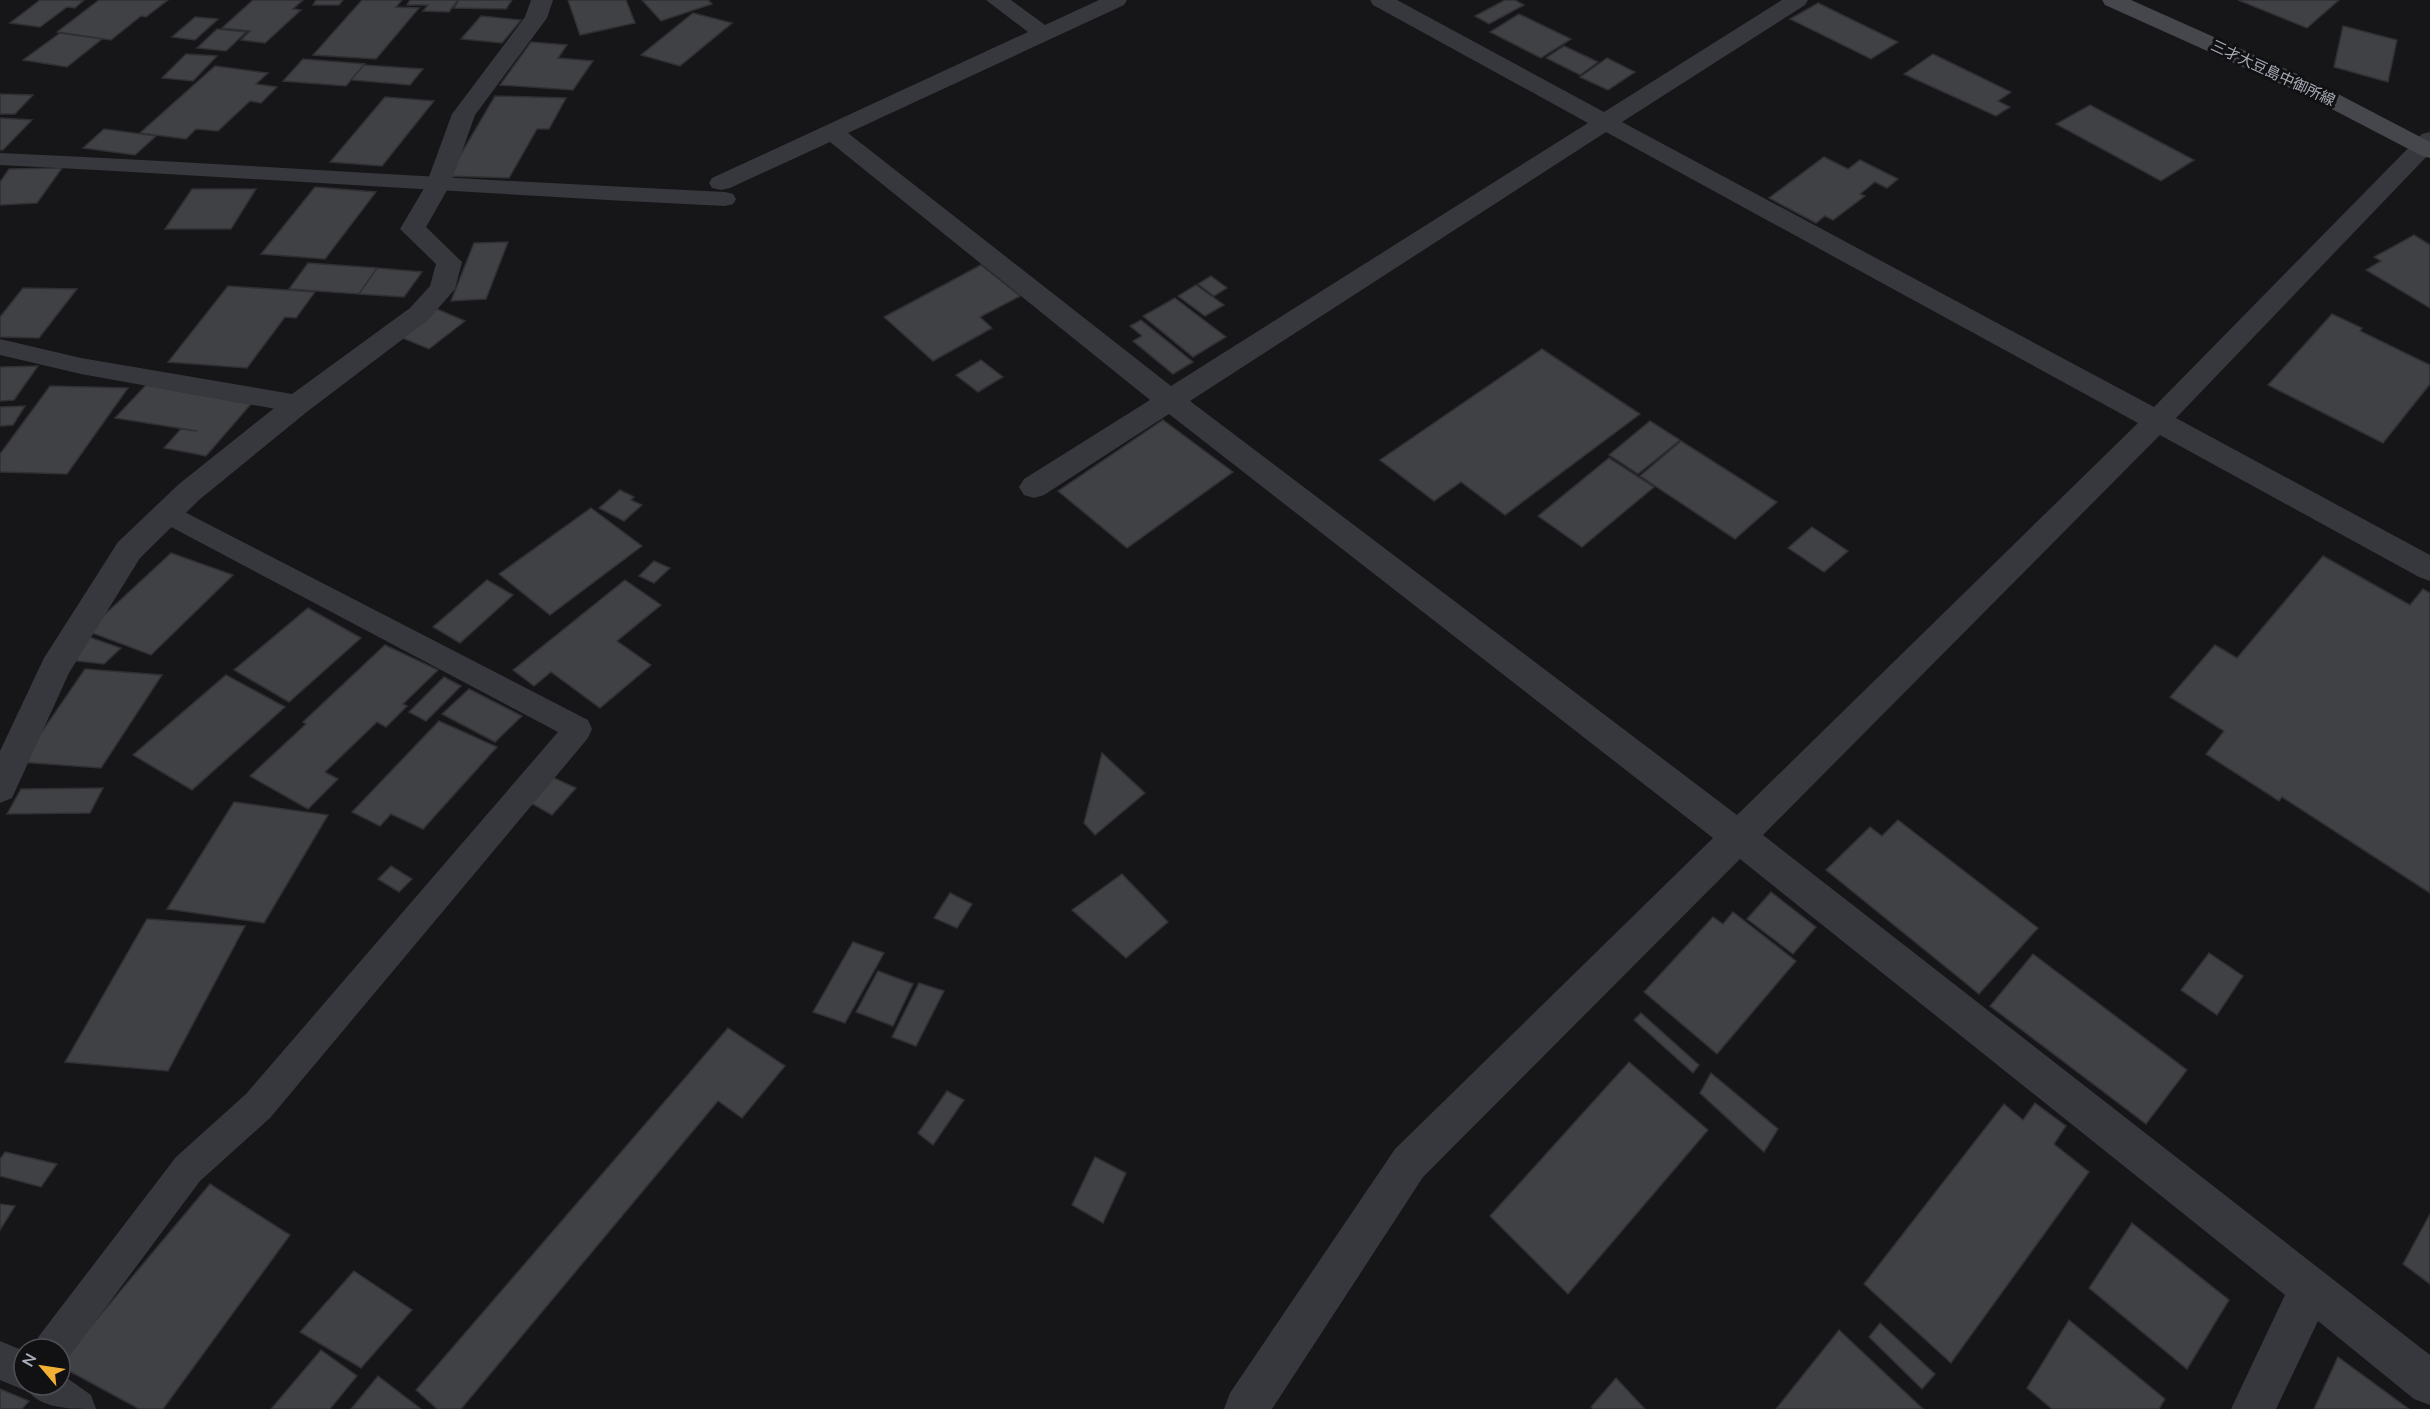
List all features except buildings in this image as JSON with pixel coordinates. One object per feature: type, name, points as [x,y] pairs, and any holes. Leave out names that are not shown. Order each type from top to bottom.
[{"type":"main road","name":"三才大豆島中御所線","points":[[2114,0],[2309,88],[2428,146]]},
{"type":"street","points":[[0,788],[55,667],[129,550],[189,492],[298,404],[418,314],[442,289],[449,262],[413,229],[438,185],[464,114],[536,18],[542,0]]},
{"type":"street","points":[[998,0],[1043,33]]},
{"type":"street","points":[[723,191],[832,132],[1116,0]]},
{"type":"street","points":[[1382,0],[1604,123],[2158,420],[2430,569]]},
{"type":"street","points":[[1034,487],[1797,0]]},
{"type":"street","points":[[832,132],[1169,400],[1739,837],[2430,1383]]},
{"type":"street","points":[[1246,1409],[1409,1163],[2158,420],[2428,146]]},
{"type":"street","points":[[2253,1409],[2311,1289]]},
{"type":"lane","points":[[0,159],[248,171],[438,185],[723,191]]},
{"type":"lane","points":[[0,347],[81,366],[298,404]]},
{"type":"lane","points":[[61,1337],[189,1169],[258,1106],[578,729],[167,513]]},
{"type":"lane","points":[[61,1397],[77,1409]]}]
